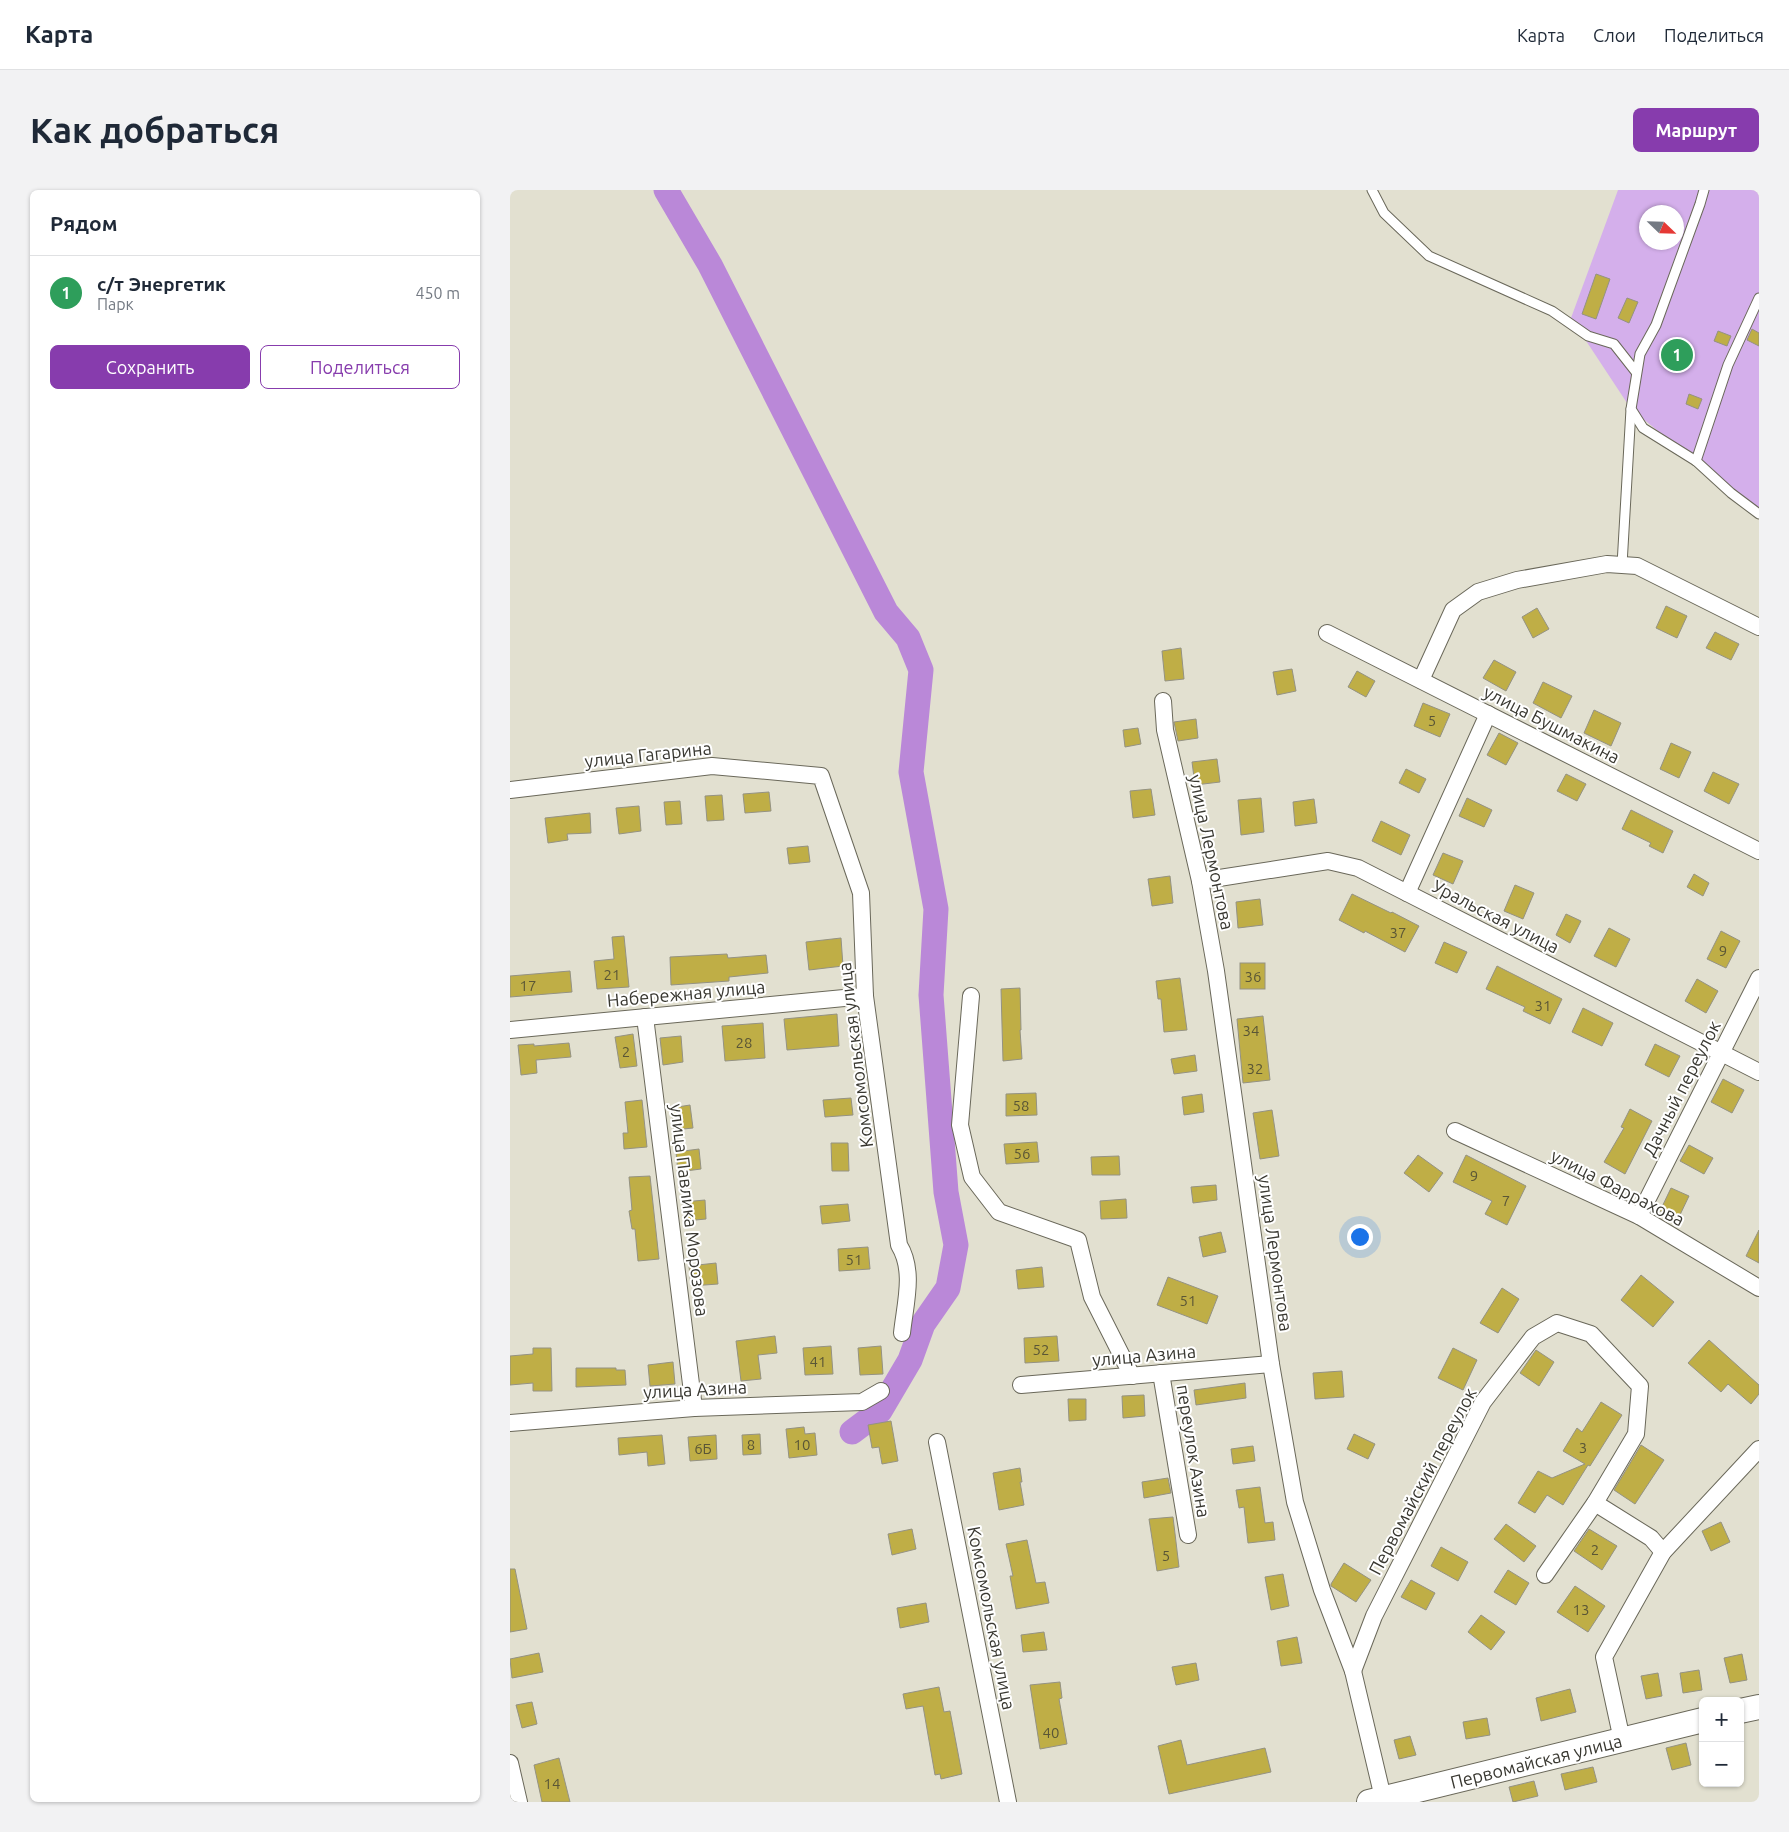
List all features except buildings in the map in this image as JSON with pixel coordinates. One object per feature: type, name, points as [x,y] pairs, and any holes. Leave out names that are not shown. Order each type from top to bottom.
[{"type":"street","points":[[1421,680],[1453,610],[1478,592],[1517,580],[1607,564],[1637,566],[1759,627]]},
{"type":"street","name":"улица Бушмакина","points":[[1327,633],[1759,851]]},
{"type":"street","name":"улица Лермонтова","points":[[1164,701],[1164,730],[1200,881],[1216,971],[1271,1364],[1295,1502],[1322,1590],[1354,1671],[1379,1801]]},
{"type":"street","points":[[1407,893],[1488,714]]},
{"type":"street","name":"улица Гагарина","points":[[510,790],[712,766],[821,776]]},
{"type":"street","name":"Комсомольская улица","points":[[821,776],[861,892],[866,996],[899,1245],[906,1257],[908,1281],[902,1333]]},
{"type":"street","name":"Уральская улица","points":[[1200,881],[1328,861],[1358,868],[1759,1072]]},
{"type":"street","name":"Дачный переулок","points":[[1639,1216],[1759,978]]},
{"type":"street","name":"Набережная улица","points":[[510,1030],[866,996]]},
{"type":"street","points":[[971,996],[960,1126],[972,1177],[999,1212],[1078,1240],[1092,1297],[1132,1376]]},
{"type":"street","name":"улица Павлика Морозова","points":[[645,1017],[694,1408]]},
{"type":"street","name":"улица Фаррахова","points":[[1455,1131],[1639,1216],[1759,1288]]},
{"type":"street","name":"Первомайский переулок","points":[[1354,1671],[1374,1616],[1483,1402],[1533,1337],[1557,1324],[1592,1334],[1640,1386],[1636,1434],[1595,1502],[1545,1575]]},
{"type":"street","name":"улица Азина","points":[[1020,1385],[1271,1364]]},
{"type":"street","name":"переулок Азина","points":[[1161,1373],[1188,1536]]},
{"type":"street","name":"улица Азина","points":[[510,1423],[694,1408],[862,1402],[881,1391]]},
{"type":"street","name":"Комсомольская улица","points":[[938,1442],[1008,1802]]},
{"type":"street","points":[[1622,1740],[1604,1657],[1663,1552],[1759,1449]]},
{"type":"street","points":[[1595,1502],[1651,1538],[1663,1552]]},
{"type":"street","points":[[1744,1710],[1759,1707]]},
{"type":"street","name":"Первомайская улица","points":[[1379,1801],[1699,1721]]},
{"type":"street","points":[[510,1763],[519,1802]]},
{"type":"lane","points":[[1372,190],[1384,213],[1428,256],[1552,310],[1588,336],[1614,344],[1636,372]]},
{"type":"lane","points":[[1622,565],[1631,409],[1636,372],[1640,354],[1656,325],[1704,190]]},
{"type":"lane","points":[[1696,461],[1728,365],[1759,298]]},
{"type":"lane","points":[[1631,409],[1643,428],[1696,461],[1731,493],[1759,514]]},
{"type":"shaded area","points":[[1618,190],[1759,190],[1759,509],[1631,409],[1571,318]]},
{"type":"waterway","points":[[666,190],[710,265],[886,612],[908,638],[921,670],[911,772],[936,909],[931,995],[946,1192],[956,1245],[948,1288],[923,1324],[910,1360],[880,1411],[852,1432]]},
{"type":"place","name":"с/т Энергетик","points":[[1677,355]]}]
